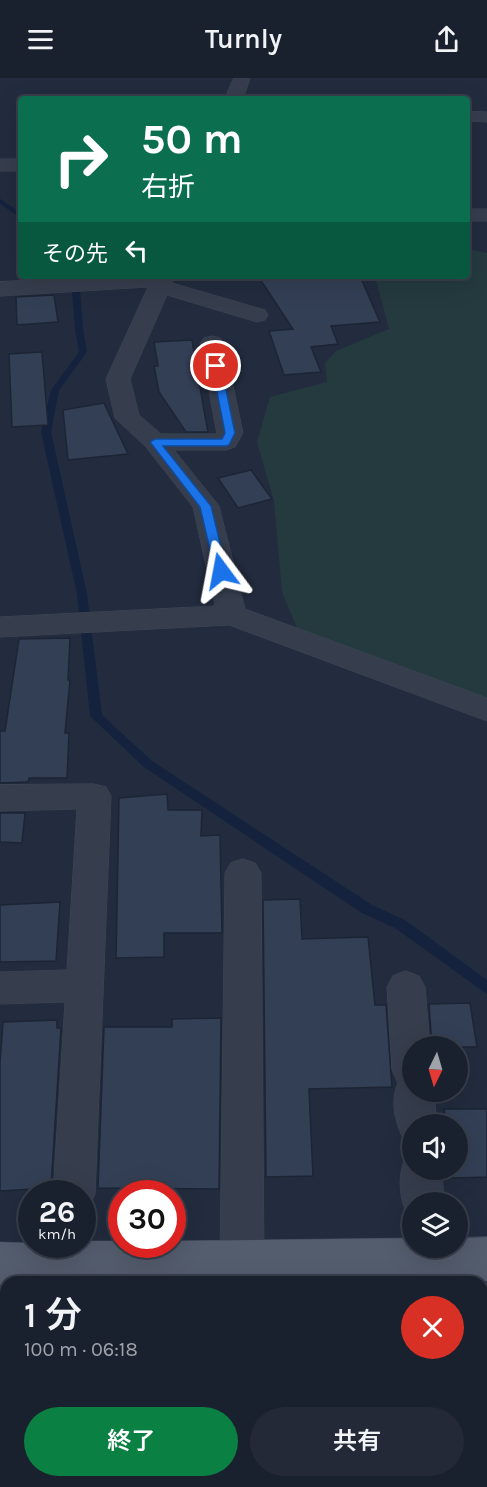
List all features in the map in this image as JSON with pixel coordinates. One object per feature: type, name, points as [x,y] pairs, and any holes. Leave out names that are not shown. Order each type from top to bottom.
[{"type":"main road","points":[[96,1255],[242,1261],[402,1255]]},
{"type":"main road","points":[[468,1257],[487,1259]]},
{"type":"main road","points":[[0,1264],[43,1258]]},
{"type":"street","points":[[235,96],[242,78]]},
{"type":"street","points":[[470,116],[487,117]]},
{"type":"street","points":[[0,165],[18,165]]},
{"type":"street","points":[[470,215],[487,215]]},
{"type":"street","points":[[0,289],[162,281],[257,315]]},
{"type":"street","points":[[162,281],[118,379],[127,418],[155,442],[206,506],[232,615]]},
{"type":"street","points":[[155,442],[226,442],[230,433],[212,343]]},
{"type":"street","points":[[0,627],[232,615],[487,710]]},
{"type":"street","points":[[0,798],[94,796],[75,1180]]},
{"type":"street","points":[[242,1261],[243,873]]},
{"type":"street","points":[[0,988],[84,986]]},
{"type":"street","points":[[406,987],[410,1036]]},
{"type":"green space","points":[[470,250],[487,253],[487,710],[302,640],[282,592],[274,501],[257,442],[270,397],[327,382],[325,363],[336,351],[389,329],[376,279],[470,279]]},
{"type":"building","points":[[260,279],[361,279],[380,322],[331,326],[338,344],[311,347],[321,372],[284,375],[269,331],[293,329]]},
{"type":"building","points":[[54,295],[58,322],[17,325],[16,297]]},
{"type":"building","points":[[192,340],[208,432],[186,432],[159,392],[154,366],[158,366],[154,342]]},
{"type":"building","points":[[42,352],[48,425],[12,427],[9,354]]},
{"type":"building","points":[[104,403],[128,454],[68,460],[63,410]]},
{"type":"building","points":[[251,470],[272,499],[238,508],[218,478]]},
{"type":"building","points":[[70,638],[68,680],[70,680],[65,733],[69,733],[67,778],[29,778],[28,782],[0,783],[0,731],[5,731],[19,639]]},
{"type":"building","points":[[167,794],[168,810],[202,810],[201,836],[220,835],[222,933],[164,933],[164,957],[116,958],[119,798]]},
{"type":"building","points":[[0,813],[25,813],[22,843],[0,842]]},
{"type":"building","points":[[300,899],[302,939],[368,937],[375,1005],[386,1005],[392,1087],[309,1089],[313,1176],[266,1177],[263,900]]},
{"type":"building","points":[[60,902],[56,961],[0,962],[0,905]]},
{"type":"building","points":[[470,1003],[477,1047],[468,1047],[468,1036],[431,1036],[429,1004]]},
{"type":"building","points":[[221,1018],[219,1189],[186,1189],[186,1180],[108,1180],[108,1188],[98,1188],[104,1027],[172,1027],[172,1019]]},
{"type":"building","points":[[57,1020],[57,1028],[61,1028],[52,1180],[18,1180],[18,1190],[0,1191],[0,1063],[3,1022]]},
{"type":"building","points":[[444,1109],[487,1109],[487,1177],[468,1178],[468,1114],[445,1114]]},
{"type":"waterway","points":[[0,201],[18,214]]},
{"type":"waterway","points":[[75,279],[83,352],[55,390],[46,432],[82,594],[96,716],[148,764],[367,909],[400,924],[487,988]]},
{"type":"route","points":[[216,366],[230,433],[226,442],[155,442],[206,506],[221,571]]}]
